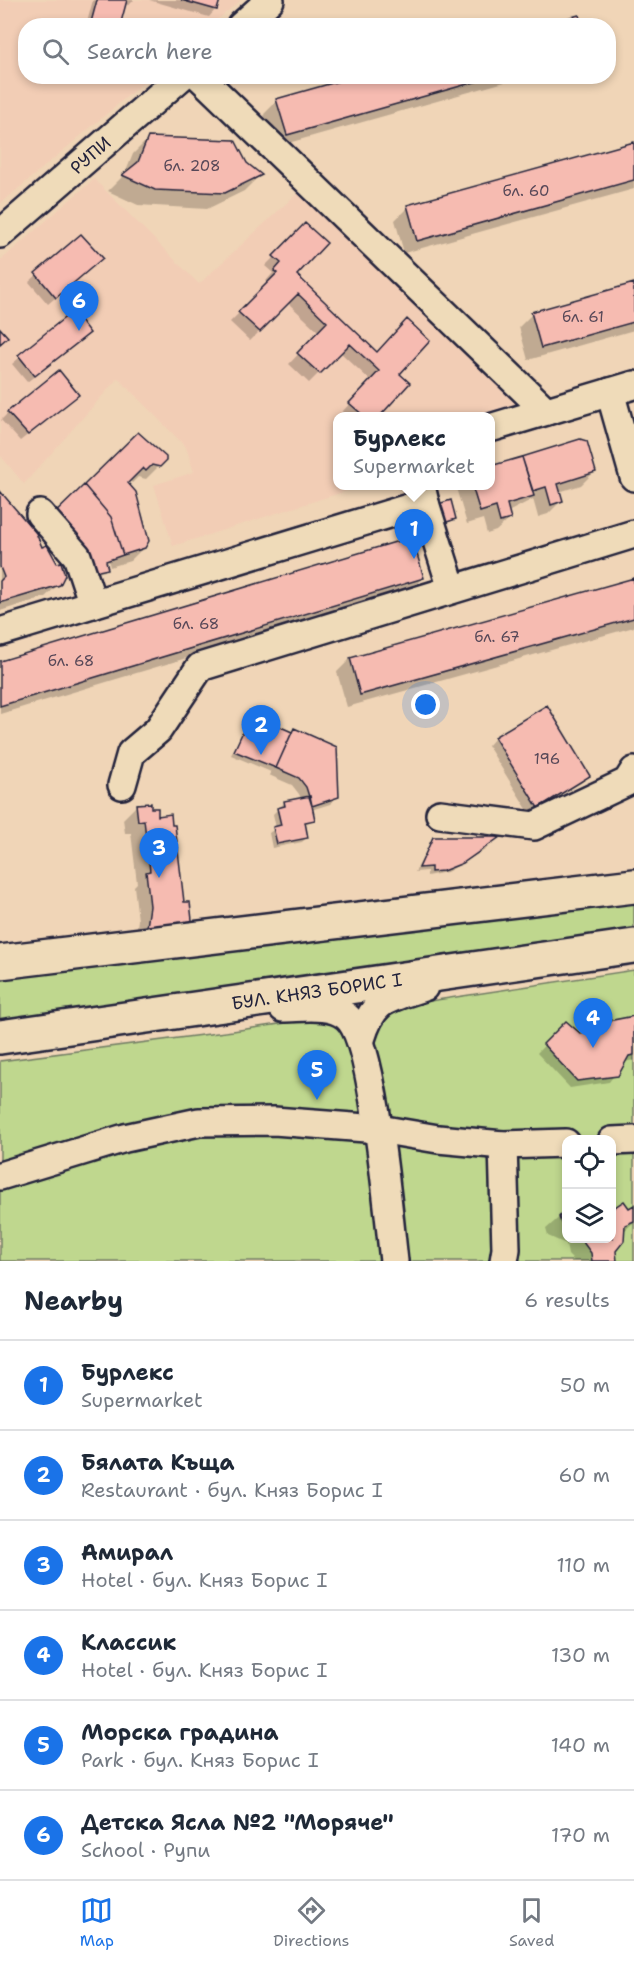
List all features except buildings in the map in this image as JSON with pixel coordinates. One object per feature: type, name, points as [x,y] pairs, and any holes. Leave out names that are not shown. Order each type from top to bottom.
[{"type":"main road","points":[[0,962],[634,886]]},
{"type":"main road","name":"БУЛ. КНЯЗ БОРИС I","points":[[0,1037],[634,946]]},
{"type":"street","points":[[250,18],[270,0]]},
{"type":"street","name":"РУПИ","points":[[0,234],[173,84]]},
{"type":"street","points":[[207,84],[546,411]]},
{"type":"street","points":[[495,426],[622,388],[634,477]]},
{"type":"street","points":[[0,633],[423,494],[452,589]]},
{"type":"street","points":[[40,514],[76,556],[93,604]]},
{"type":"street","points":[[122,785],[131,753],[158,730],[190,669],[634,534]]},
{"type":"street","points":[[440,814],[534,826],[627,782],[634,771]]},
{"type":"street","points":[[361,1039],[370,1012],[382,1001],[490,967]]},
{"type":"street","points":[[184,1011],[333,1009],[351,1021],[361,1039],[379,1129],[394,1261]]},
{"type":"street","points":[[0,1176],[125,1138],[199,1122],[274,1121],[379,1129],[438,1139],[503,1145],[562,1143]]},
{"type":"street","points":[[616,1141],[634,1140]]},
{"type":"street","points":[[503,1145],[506,1249],[504,1261]]},
{"type":"shaded area","points":[[0,0],[241,0],[219,18],[18,18],[18,84],[142,84],[0,204]]},
{"type":"shaded area","points":[[94,179],[199,284],[302,189],[527,402],[525,411],[495,415],[495,412],[333,412],[333,490],[349,490],[173,546],[154,485],[194,472],[186,447],[118,378],[24,484],[0,455],[0,261]]},
{"type":"green space","points":[[634,901],[634,933],[0,1025],[0,976]]},
{"type":"green space","points":[[634,970],[634,1261],[0,1261],[0,1061],[233,1031]]},
{"type":"place","name":"Детска Ясла №2 \"Моряче\"","points":[[79,331]]},
{"type":"place","name":"Бурлекс","points":[[414,559]]},
{"type":"place","name":"Бялата Къща","points":[[261,755]]},
{"type":"place","name":"Амирал","points":[[159,878]]},
{"type":"place","name":"Классик","points":[[593,1048]]},
{"type":"place","name":"Морска градина","points":[[317,1100]]}]
